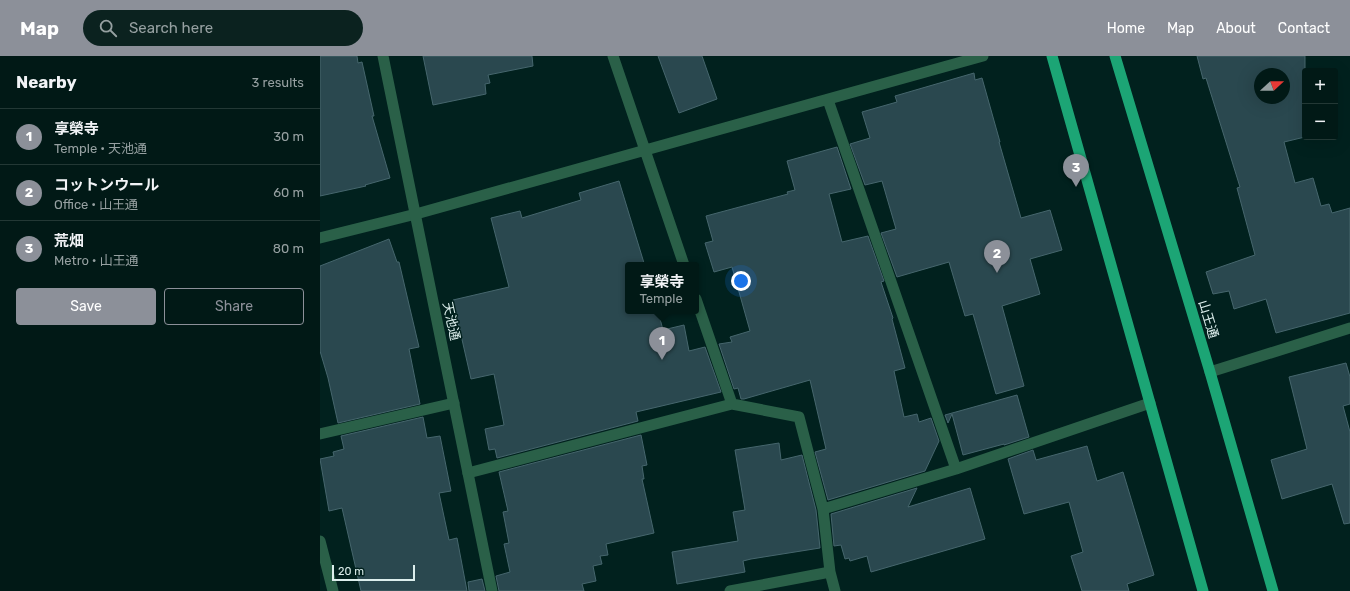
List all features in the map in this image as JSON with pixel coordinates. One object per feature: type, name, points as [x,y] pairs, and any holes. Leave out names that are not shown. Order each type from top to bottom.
[{"type":"main road","points":[[1052,56],[1203,591]]},
{"type":"main road","name":"山王通","points":[[1115,56],[1210,372],[1273,591]]},
{"type":"street","name":"天池通","points":[[383,56],[492,591]]},
{"type":"street","points":[[613,56],[683,262]]},
{"type":"street","points":[[320,238],[416,214],[983,56]]},
{"type":"street","points":[[828,100],[956,469]]},
{"type":"street","points":[[699,308],[732,404]]},
{"type":"street","points":[[1210,372],[1350,328]]},
{"type":"street","points":[[320,434],[454,403]]},
{"type":"street","points":[[823,508],[956,469],[1150,403]]},
{"type":"street","points":[[468,473],[732,404],[799,417],[823,508],[830,572],[835,591]]},
{"type":"street","points":[[320,541],[333,591]]},
{"type":"street","points":[[730,591],[830,572]]},
{"type":"building","points":[[320,56],[357,56],[358,63],[362,62],[374,116],[372,116],[390,178],[365,185],[366,186],[320,196]]},
{"type":"building","points":[[423,56],[532,56],[533,66],[488,75],[490,83],[485,84],[486,94],[433,105]]},
{"type":"building","points":[[658,56],[702,56],[717,99],[679,113]]},
{"type":"building","points":[[1197,56],[1305,56],[1305,68],[1302,68],[1302,138],[1284,142],[1295,183],[1313,178],[1321,206],[1329,204],[1332,213],[1350,208],[1350,313],[1276,333],[1266,299],[1234,309],[1229,291],[1213,294],[1206,272],[1255,255],[1237,188],[1240,187],[1206,78],[1203,79]]},
{"type":"building","points":[[974,73],[975,80],[982,78],[1021,218],[1050,210],[1062,250],[1030,259],[1040,294],[1002,306],[1024,386],[996,394],[973,314],[965,316],[949,262],[897,277],[881,233],[896,229],[882,181],[865,185],[850,144],[870,138],[862,112],[897,102],[895,96]]},
{"type":"building","points":[[837,147],[851,189],[829,194],[842,242],[868,236],[884,281],[881,282],[893,318],[892,319],[905,368],[894,371],[904,417],[917,414],[919,422],[931,418],[939,441],[925,471],[828,500],[815,452],[826,449],[810,380],[744,399],[741,399],[738,388],[734,389],[719,344],[732,342],[730,337],[750,331],[732,267],[714,272],[705,243],[713,241],[706,216],[788,194],[787,192],[795,190],[787,161]]},
{"type":"building","points":[[619,181],[644,262],[625,262],[625,314],[659,314],[663,330],[684,325],[689,351],[705,347],[721,392],[636,412],[638,421],[497,458],[495,449],[489,450],[485,429],[504,425],[494,374],[471,379],[453,300],[509,287],[491,218],[520,211],[522,218],[581,200],[579,193]]},
{"type":"building","points":[[389,239],[397,262],[399,262],[419,347],[409,349],[420,404],[338,423],[328,378],[320,351],[320,266]]},
{"type":"building","points":[[1346,363],[1350,377],[1350,404],[1343,406],[1350,432],[1350,523],[1344,524],[1332,484],[1282,499],[1271,460],[1307,449],[1289,377]]},
{"type":"building","points":[[1017,395],[1029,437],[963,455],[952,414],[948,423],[945,415]]},
{"type":"building","points":[[423,417],[427,438],[440,436],[451,491],[439,493],[449,540],[457,538],[467,591],[361,591],[342,508],[329,511],[320,459],[334,456],[333,452],[344,449],[341,436]]},
{"type":"building","points":[[641,435],[647,465],[642,466],[644,479],[642,479],[654,533],[606,544],[608,555],[600,556],[602,564],[593,566],[596,581],[582,584],[584,591],[499,591],[496,576],[510,572],[504,544],[509,543],[503,512],[508,511],[499,472]]},
{"type":"building","points":[[779,443],[781,460],[802,455],[816,510],[820,548],[743,561],[745,572],[677,584],[672,552],[738,541],[733,512],[745,510],[735,450]]},
{"type":"building","points":[[1087,446],[1097,481],[1123,472],[1154,575],[1127,584],[1129,591],[1082,591],[1071,556],[1083,552],[1069,502],[1024,514],[1008,459],[1033,450],[1036,460]]},
{"type":"building","points":[[917,488],[908,507],[970,488],[985,539],[871,572],[867,556],[850,561],[849,558],[845,559],[841,545],[834,546],[831,514]]},
{"type":"building","points":[[482,579],[485,591],[469,591],[468,582]]},
{"type":"place","name":"荒畑","points":[[1076,187]]},
{"type":"place","name":"コットンウール","points":[[997,273]]},
{"type":"place","name":"享榮寺","points":[[662,360]]}]
